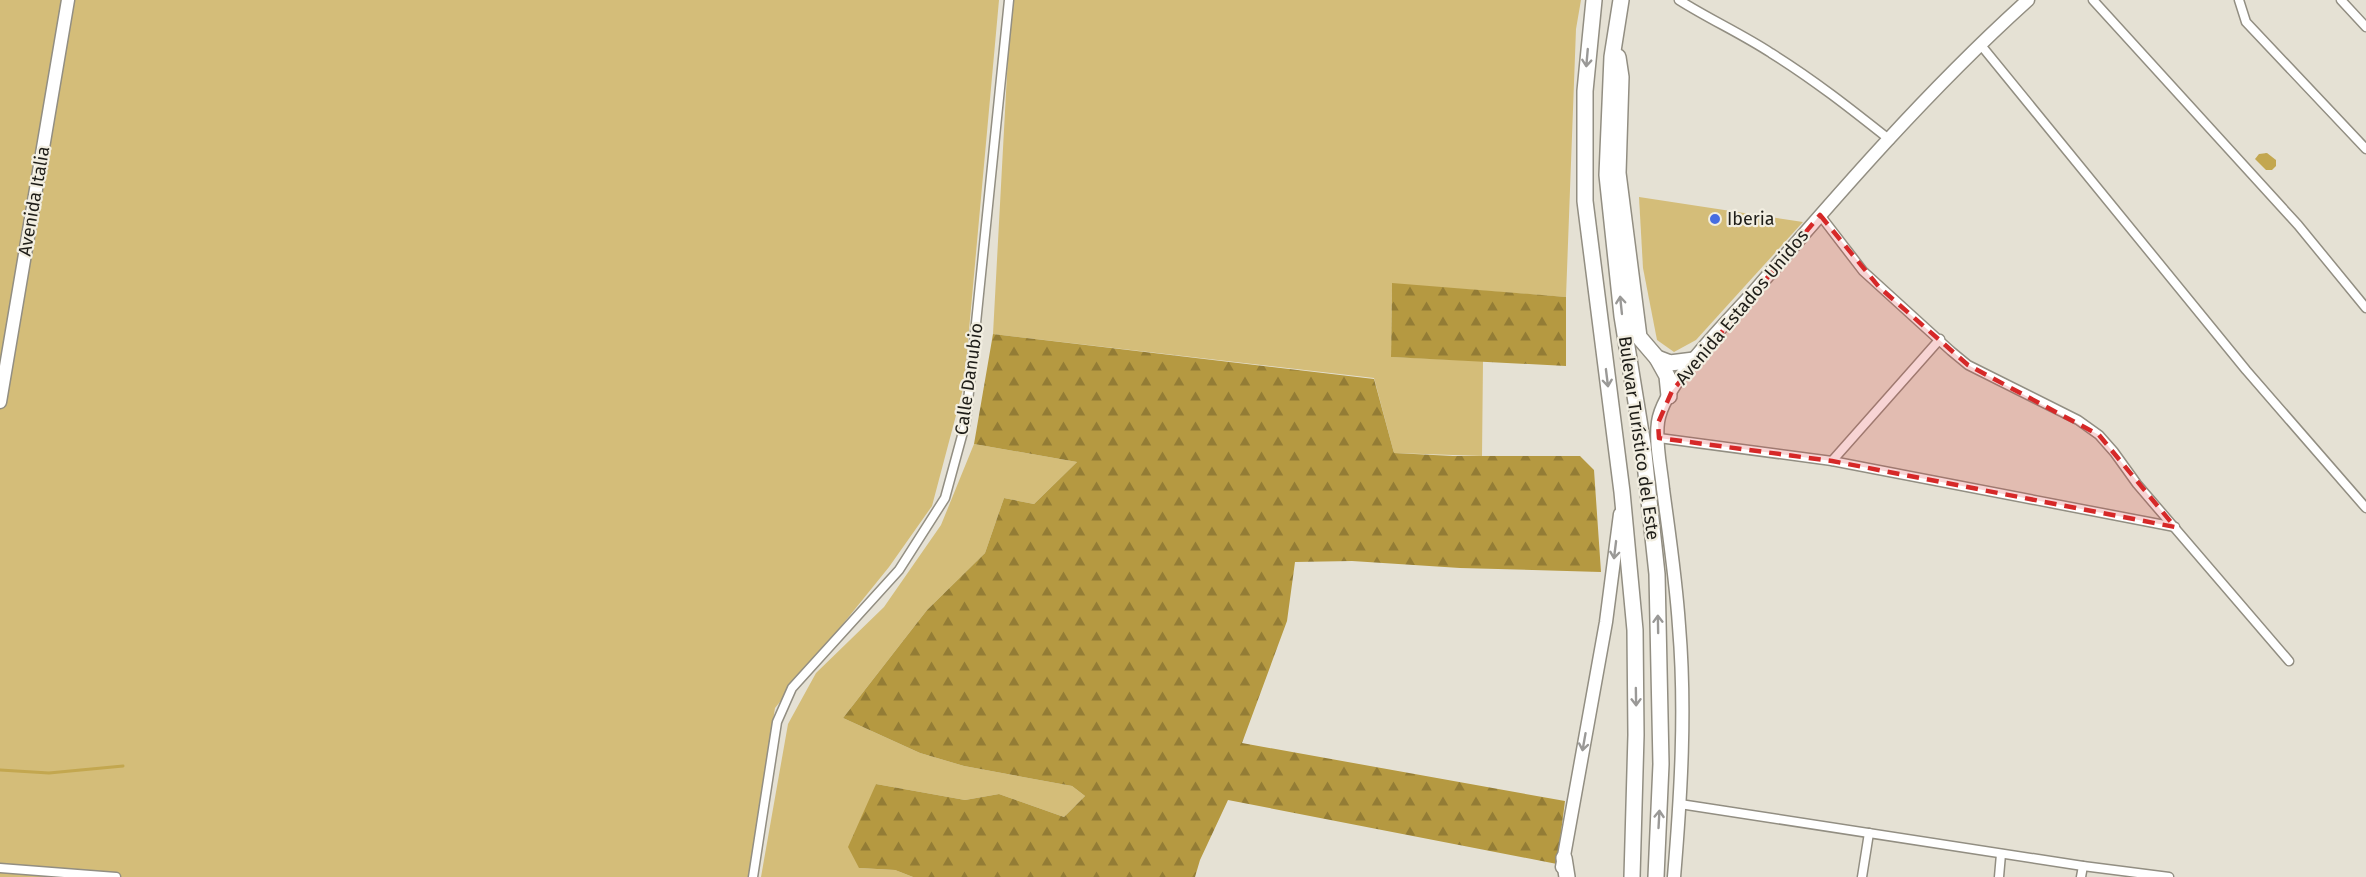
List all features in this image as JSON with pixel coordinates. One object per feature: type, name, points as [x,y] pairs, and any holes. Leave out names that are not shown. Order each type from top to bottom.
[{"type":"highway","name":"Bulevar Turístico del Este","points":[[1594,0],[1585,91],[1585,201],[1622,492],[1635,630],[1636,735],[1632,877]]},
{"type":"highway","name":"Bulevar Turístico del Este","points":[[1621,0],[1615,34],[1609,105],[1608,175],[1622,316],[1643,445],[1657,574],[1661,764],[1656,877]]},
{"type":"highway","points":[[1615,34],[1621,77],[1618,173],[1639,337],[1657,358],[1667,376],[1669,396]]},
{"type":"highway","points":[[1657,358],[1670,363],[1694,360]]},
{"type":"highway","points":[[1564,858],[1567,877]]},
{"type":"street","name":"Avenida Italia","points":[[0,402],[68,0]]},
{"type":"street","name":"Calle Danubio","points":[[753,877],[777,722],[792,688],[900,570],[945,498],[966,422],[1004,73],[1009,0]]},
{"type":"street","points":[[1679,0],[1769,51],[1825,89],[1890,140]]},
{"type":"street","name":"Avenida Estados Unidos","points":[[1674,877],[1683,721],[1680,628],[1658,423],[1669,396],[1694,360],[1820,215],[1980,44],[2028,0]]},
{"type":"street","points":[[2093,0],[2298,225],[2366,308]]},
{"type":"street","points":[[2239,0],[2246,22],[2366,149]]},
{"type":"street","points":[[2341,0],[2366,27]]},
{"type":"street","points":[[1980,44],[2246,370],[2366,508]]},
{"type":"street","points":[[1820,215],[1863,271],[1968,365],[2078,420],[2099,435],[2115,452],[2137,484],[2289,661]]},
{"type":"street","points":[[1832,461],[1940,339]]},
{"type":"street","points":[[1659,438],[1832,461],[2175,527]]},
{"type":"street","points":[[1560,877],[1606,622],[1622,492]]},
{"type":"street","points":[[1680,804],[2001,854],[2169,877]]},
{"type":"street","points":[[1862,877],[1869,833]]},
{"type":"street","points":[[1999,877],[2001,854]]},
{"type":"street","points":[[2081,877],[2083,866]]},
{"type":"street","points":[[0,868],[116,877]]},
{"type":"highlighted area","points":[[1820,215],[1879,287],[1968,365],[2099,435],[2175,527],[1832,461],[1659,438],[1658,423],[1672,391]]},
{"type":"shaded area","points":[[0,0],[999,0],[964,385],[932,506],[889,567],[775,708],[749,877],[0,877]]},
{"type":"shaded area","points":[[1011,0],[1581,0],[1576,29],[1566,297],[1392,284],[1391,357],[1483,361],[1482,456],[1394,453],[1374,378],[993,334]]},
{"type":"shaded area","points":[[1639,197],[1803,222],[1696,340],[1674,352],[1657,340],[1643,268]]},
{"type":"shaded area","points":[[974,444],[1077,462],[1034,504],[1004,498],[985,553],[927,610],[843,718],[920,753],[964,766],[1072,786],[1085,796],[1064,817],[999,794],[965,800],[876,784],[859,868],[895,870],[913,877],[761,877],[788,724],[816,673],[884,607],[941,525]]},
{"type":"green space","points":[[1392,283],[1566,297],[1566,366],[1391,357]]},
{"type":"green space","points":[[993,334],[1374,379],[1394,453],[1453,456],[1580,456],[1594,470],[1601,572],[1460,568],[1352,561],[1295,562],[1287,621],[1242,743],[1565,801],[1557,864],[1228,800],[1200,860],[1195,877],[913,877],[895,870],[859,868],[848,847],[876,784],[965,800],[999,794],[1064,817],[1085,796],[1072,786],[964,766],[920,753],[843,718],[927,610],[985,553],[1004,498],[1034,504],[1077,462],[974,444]]},
{"type":"water","points":[[2267,153],[2276,160],[2276,166],[2272,170],[2266,170],[2255,159],[2259,154]]},
{"type":"waterway","points":[[0,770],[49,773],[123,766]]},
{"type":"place","name":"Iberia","points":[[1715,219]]}]
